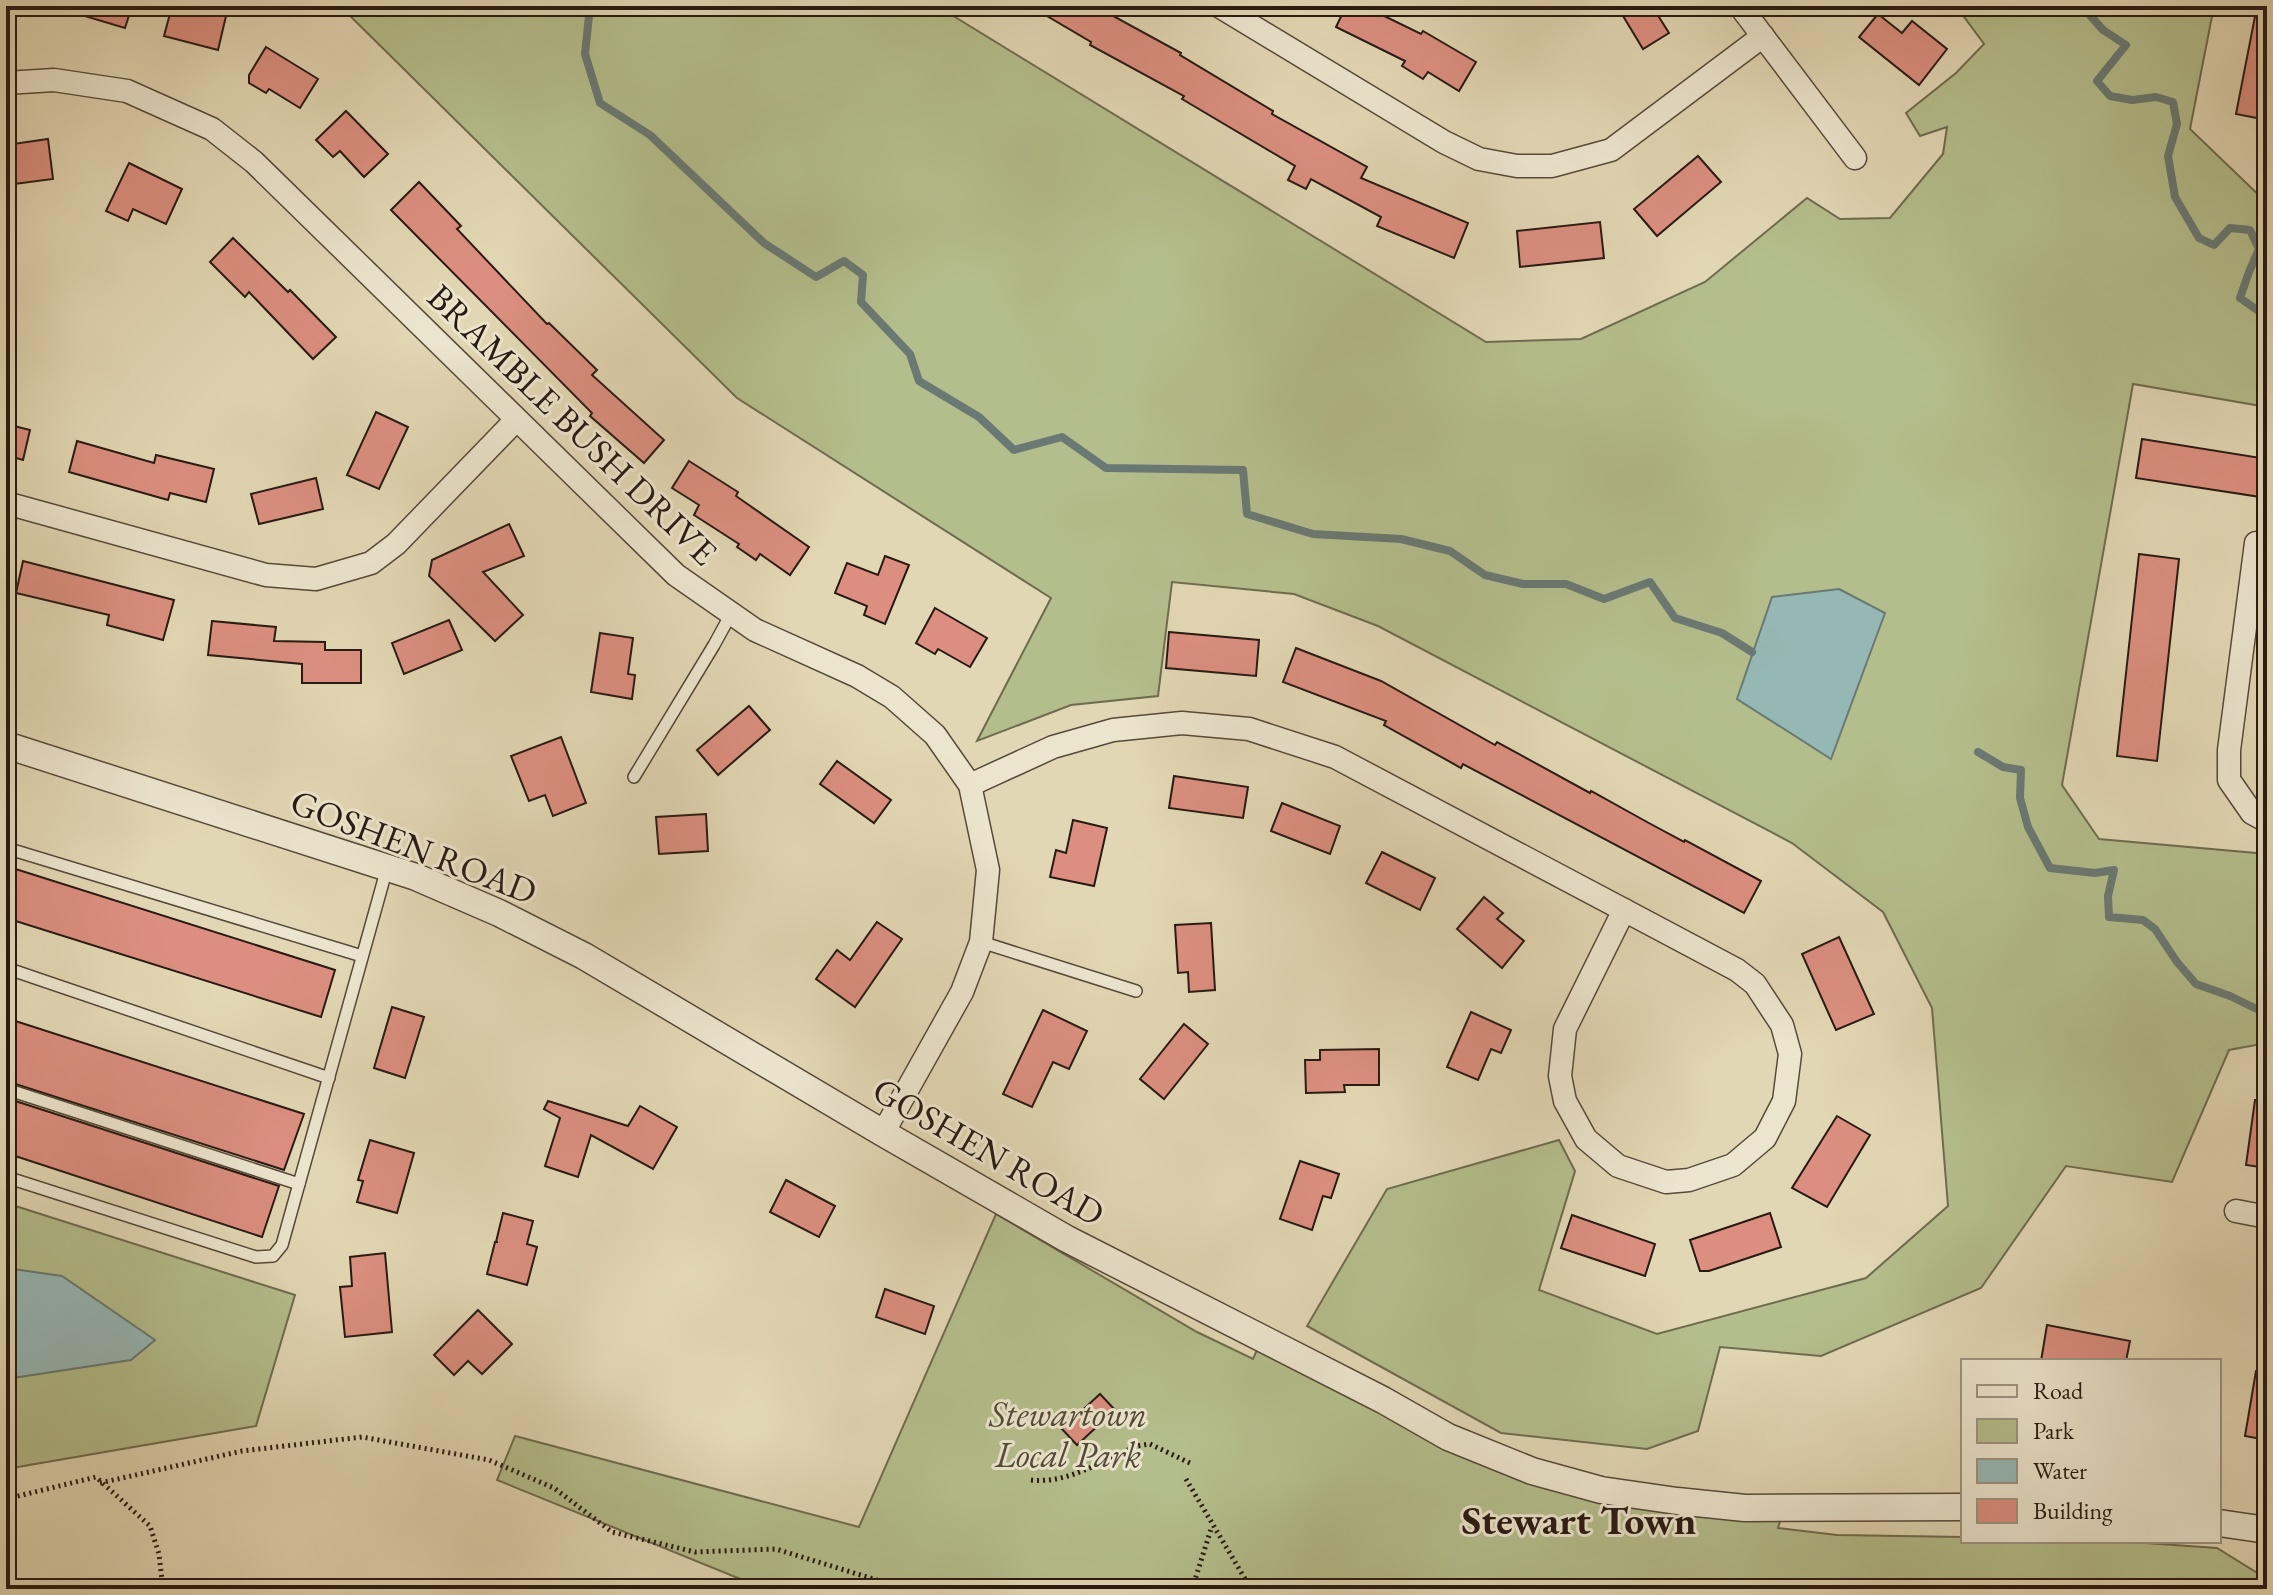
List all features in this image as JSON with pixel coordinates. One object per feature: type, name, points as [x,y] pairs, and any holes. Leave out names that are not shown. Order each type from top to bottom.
[{"type":"street","points":[[1219,6],[1444,142],[1479,159],[1517,166],[1552,166],[1611,150],[1763,36]]},
{"type":"street","points":[[1740,6],[1855,158]]},
{"type":"street","name":"BRAMBLE BUSH DRIVE","points":[[6,83],[54,80],[127,91],[212,129],[254,162],[676,575],[755,630],[857,676],[892,697],[935,735],[970,785],[988,870],[981,942],[962,992],[883,1133]]},
{"type":"street","points":[[6,503],[266,575],[316,579],[371,563],[396,544],[516,420]]},
{"type":"street","points":[[2256,543],[2229,750],[2229,780],[2252,813],[2267,821]]},
{"type":"street","points":[[970,785],[1053,747],[1113,730],[1182,723],[1249,729],[1335,757],[1624,910],[1737,970],[1755,984],[1782,1025],[1790,1054],[1784,1101],[1765,1138],[1733,1165],[1689,1180],[1666,1182],[1618,1166],[1586,1139],[1565,1101],[1560,1076],[1565,1029],[1624,910]]},
{"type":"street","name":"GOSHEN ROAD","points":[[6,745],[416,877],[499,913],[584,956],[1067,1239],[1383,1400],[1448,1437],[1532,1471],[1601,1490],[1745,1508],[1961,1507]]},
{"type":"street","points":[[2236,1211],[2267,1217]]},
{"type":"street","points":[[2221,1523],[2267,1530]]},
{"type":"lane","points":[[634,777],[731,614]]},
{"type":"lane","points":[[6,848],[362,956]]},
{"type":"lane","points":[[6,1177],[256,1257],[273,1256],[282,1245],[387,868]]},
{"type":"lane","points":[[981,942],[1136,991]]},
{"type":"lane","points":[[6,968],[329,1078]]},
{"type":"lane","points":[[6,1089],[299,1184]]},
{"type":"path","points":[[100,1483],[242,1451],[362,1437],[489,1460],[554,1488],[612,1532],[695,1552],[776,1549],[906,1589]]},
{"type":"path","points":[[1031,1480],[1062,1479],[1137,1446],[1150,1444],[1192,1464]]},
{"type":"path","points":[[6,1499],[96,1477],[150,1526],[159,1554],[163,1589]]},
{"type":"path","points":[[1186,1479],[1251,1589]]},
{"type":"path","points":[[1192,1589],[1213,1525]]},
{"type":"green space","points":[[340,6],[937,6],[1486,342],[1581,339],[1705,282],[1807,198],[1840,219],[1890,218],[1943,154],[1947,127],[1920,136],[1906,113],[1956,73],[1984,44],[1956,6],[2214,6],[2190,129],[2267,203],[2267,407],[2133,384],[2062,785],[2099,839],[2267,854],[2267,1043],[2229,1050],[2172,1182],[2066,1166],[1981,1288],[1821,1356],[1720,1347],[1698,1431],[1647,1449],[1501,1433],[1307,1326],[1387,1189],[1559,1140],[1575,1171],[1539,1290],[1657,1334],[1866,1278],[1948,1206],[1932,1008],[1883,912],[1792,843],[1378,626],[1294,594],[1172,582],[1158,696],[1071,705],[977,741],[1051,598],[737,398]]},
{"type":"green space","points":[[6,1203],[295,1295],[256,1426],[6,1469]]},
{"type":"green space","name":"Stewartown Local Park","points":[[996,1214],[1197,1332],[1253,1359],[1260,1343],[1503,1463],[1782,1515],[1778,1528],[1837,1535],[1961,1537],[1961,1543],[2146,1543],[2217,1548],[2267,1579],[2267,1589],[765,1589],[497,1480],[515,1436],[859,1527]]},
{"type":"water","points":[[1839,589],[1885,613],[1831,759],[1737,699],[1772,597]]},
{"type":"water","points":[[6,1268],[62,1276],[155,1340],[131,1360],[6,1379]]},
{"type":"building","points":[[68,6],[132,6],[125,28],[68,11]]},
{"type":"building","points":[[172,6],[189,6],[226,16],[218,50],[164,36]]},
{"type":"building","points":[[1030,6],[1095,6],[1181,53],[1273,111],[1272,114],[1367,167],[1361,178],[1468,223],[1454,258],[1377,226],[1381,217],[1311,179],[1306,189],[1288,180],[1295,166],[1182,99],[1184,96],[1090,45],[1091,42]]},
{"type":"building","points":[[1346,6],[1379,6],[1376,12],[1421,34],[1423,31],[1476,62],[1459,91],[1428,72],[1423,79],[1402,66],[1405,61],[1336,27]]},
{"type":"building","points":[[1617,6],[1652,6],[1669,33],[1643,49]]},
{"type":"building","points":[[2257,6],[2267,7],[2267,120],[2236,114]]},
{"type":"building","points":[[1878,14],[1902,33],[1912,21],[1947,49],[1919,85],[1859,37]]},
{"type":"building","points":[[266,47],[318,79],[300,108],[269,89],[266,93],[249,83],[249,75]]},
{"type":"building","points":[[346,111],[388,154],[364,177],[340,151],[333,157],[316,140]]},
{"type":"building","points":[[48,139],[53,179],[6,185],[6,145]]},
{"type":"building","points":[[1698,156],[1721,182],[1657,236],[1634,209]]},
{"type":"building","points":[[129,163],[182,189],[166,224],[133,209],[128,221],[106,211]]},
{"type":"building","points":[[419,182],[461,226],[457,229],[547,324],[597,370],[592,375],[664,440],[644,463],[590,416],[592,413],[391,210]]},
{"type":"building","points":[[1600,222],[1604,258],[1520,267],[1517,231]]},
{"type":"building","points":[[233,238],[336,337],[313,359],[249,292],[245,297],[210,262]]},
{"type":"building","points":[[376,412],[408,427],[379,489],[347,475]]},
{"type":"building","points":[[6,424],[30,430],[23,460],[6,455]]},
{"type":"building","points":[[2142,439],[2267,459],[2267,498],[2136,478]]},
{"type":"building","points":[[77,441],[154,463],[156,455],[214,469],[206,502],[170,493],[168,500],[69,472]]},
{"type":"building","points":[[689,461],[738,492],[736,496],[809,547],[790,575],[760,554],[756,560],[737,547],[739,544],[694,515],[699,505],[672,488]]},
{"type":"building","points":[[316,478],[323,509],[259,524],[251,494]]},
{"type":"building","points":[[509,524],[524,556],[483,572],[523,615],[495,641],[429,576],[432,560]]},
{"type":"building","points":[[2139,554],[2179,559],[2157,761],[2117,756]]},
{"type":"building","points":[[885,556],[909,565],[885,624],[864,615],[867,606],[835,593],[847,563],[878,575]]},
{"type":"building","points":[[23,561],[174,600],[163,640],[107,625],[109,615],[16,593]]},
{"type":"building","points":[[935,608],[987,638],[970,667],[938,649],[935,654],[916,643]]},
{"type":"building","points":[[449,620],[462,650],[404,674],[392,643]]},
{"type":"building","points":[[212,621],[276,627],[274,641],[325,642],[325,650],[361,650],[361,683],[302,683],[302,664],[208,655]]},
{"type":"building","points":[[1169,632],[1259,640],[1256,676],[1166,668]]},
{"type":"building","points":[[600,633],[633,638],[628,674],[635,675],[632,699],[591,692]]},
{"type":"building","points":[[1296,648],[1381,681],[1495,745],[1497,742],[1761,881],[1744,913],[1463,764],[1461,768],[1384,725],[1386,721],[1283,682]]},
{"type":"building","points":[[749,706],[770,730],[718,775],[697,750]]},
{"type":"building","points":[[561,737],[586,803],[553,816],[545,795],[529,801],[511,756]]},
{"type":"building","points":[[837,761],[891,800],[874,823],[820,784]]},
{"type":"building","points":[[1174,776],[1248,787],[1243,818],[1169,808]]},
{"type":"building","points":[[1282,803],[1340,826],[1330,854],[1271,831]]},
{"type":"building","points":[[706,814],[708,851],[659,854],[656,817]]},
{"type":"building","points":[[1073,820],[1107,828],[1094,886],[1050,877],[1056,850],[1066,853]]},
{"type":"building","points":[[1382,852],[1435,878],[1420,910],[1366,883]]},
{"type":"building","points":[[6,866],[335,970],[321,1017],[6,918]]},
{"type":"building","points":[[1484,897],[1503,913],[1497,919],[1524,941],[1502,968],[1457,929]]},
{"type":"building","points":[[877,922],[902,939],[855,1007],[816,979],[837,950],[850,960]]},
{"type":"building","points":[[1211,923],[1215,990],[1189,992],[1188,972],[1178,973],[1175,925]]},
{"type":"building","points":[[1839,937],[1874,1014],[1836,1030],[1802,954]]},
{"type":"building","points":[[392,1007],[424,1017],[405,1078],[374,1068]]},
{"type":"building","points":[[1043,1010],[1087,1031],[1069,1069],[1053,1062],[1032,1107],[1003,1094]]},
{"type":"building","points":[[1471,1012],[1511,1030],[1501,1053],[1491,1049],[1478,1080],[1447,1067]]},
{"type":"building","points":[[6,1018],[304,1114],[284,1170],[6,1081]]},
{"type":"building","points":[[1184,1024],[1208,1044],[1164,1099],[1140,1079]]},
{"type":"building","points":[[1379,1049],[1379,1085],[1344,1085],[1345,1092],[1306,1093],[1305,1060],[1320,1060],[1320,1050]]},
{"type":"building","points":[[6,1098],[279,1186],[262,1237],[6,1153]]},
{"type":"building","points":[[2255,1100],[2267,1101],[2267,1168],[2246,1165]]},
{"type":"building","points":[[548,1101],[628,1126],[640,1106],[677,1127],[653,1169],[591,1135],[578,1177],[545,1166],[560,1118],[544,1109]]},
{"type":"building","points":[[1837,1116],[1870,1135],[1827,1207],[1792,1188]]},
{"type":"building","points":[[370,1140],[414,1153],[397,1213],[357,1202],[363,1181],[358,1180]]},
{"type":"building","points":[[1300,1161],[1339,1174],[1331,1198],[1323,1196],[1312,1230],[1280,1219]]},
{"type":"building","points":[[786,1180],[835,1206],[819,1237],[770,1212]]},
{"type":"building","points":[[503,1213],[533,1221],[527,1244],[537,1247],[527,1285],[487,1274]]},
{"type":"building","points":[[1770,1213],[1781,1247],[1709,1271],[1700,1271],[1690,1240]]},
{"type":"building","points":[[1572,1215],[1655,1244],[1645,1276],[1561,1248]]},
{"type":"building","points":[[385,1253],[392,1332],[345,1337],[340,1287],[352,1286],[350,1257]]},
{"type":"building","points":[[885,1289],[934,1306],[925,1334],[876,1317]]},
{"type":"building","points":[[478,1310],[512,1344],[482,1374],[468,1361],[454,1375],[434,1355]]},
{"type":"building","points":[[2047,1325],[2130,1341],[2126,1359],[2041,1359]]},
{"type":"building","points":[[2256,1371],[2267,1372],[2267,1440],[2245,1436]]},
{"type":"building","points":[[1100,1394],[1115,1410],[1077,1445],[1062,1429]]},
{"type":"waterway","points":[[590,6],[585,54],[600,103],[650,135],[764,243],[816,277],[844,261],[863,275],[861,302],[910,354],[919,381],[979,417],[1014,450],[1062,437],[1106,468],[1243,470],[1247,514],[1313,534],[1401,539],[1450,551],[1485,575],[1523,584],[1566,584],[1604,599],[1650,582],[1675,618],[1722,633],[1752,652]]},
{"type":"waterway","points":[[2082,6],[2103,30],[2126,45],[2097,81],[2110,96],[2132,100],[2156,97],[2173,102],[2177,124],[2168,156],[2175,197],[2199,238],[2214,245],[2230,228],[2250,230],[2259,249],[2240,298],[2260,312],[2267,310]]},
{"type":"waterway","points":[[1978,752],[2003,767],[2021,770],[2020,798],[2028,827],[2050,868],[2095,873],[2114,870],[2108,896],[2109,917],[2143,920],[2155,929],[2196,984],[2267,1014]]},
{"type":"district","name":"Stewart Town","points":[[1579,1520]]}]
